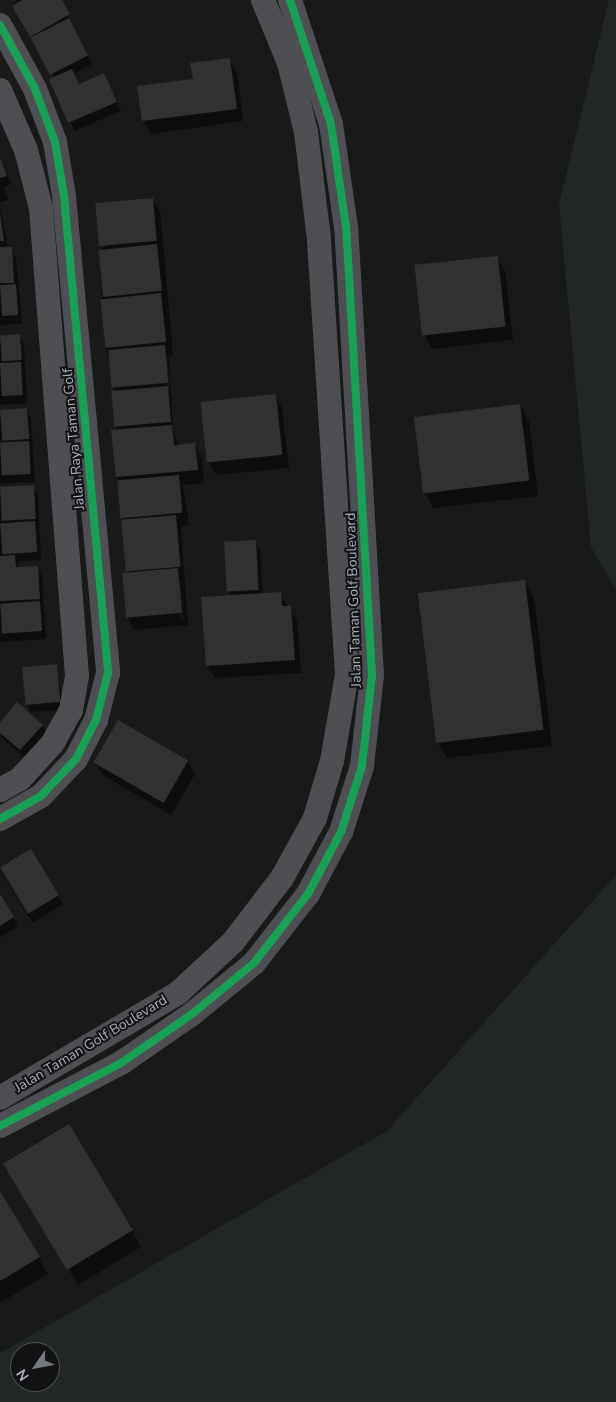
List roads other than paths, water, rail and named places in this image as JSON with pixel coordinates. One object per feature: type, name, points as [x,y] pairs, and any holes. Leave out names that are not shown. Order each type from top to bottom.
[{"type":"street","name":"Jalan Taman Golf Boulevard","points":[[0,1098],[53,1070],[178,993],[233,942],[282,878],[315,818],[332,761],[347,674],[318,231],[304,123],[289,63],[263,0]]},
{"type":"street","name":"Jalan Taman Golf Boulevard","points":[[0,1126],[121,1063],[192,1014],[254,963],[308,894],[341,832],[362,766],[372,675],[346,227],[331,124],[290,0]]},
{"type":"street","name":"Jalan Raya Taman Golf","points":[[0,25],[38,98],[55,142],[64,196],[108,673],[96,720],[76,759],[41,796],[0,819]]},
{"type":"street","name":"Jalan Raya Taman Golf","points":[[0,90],[26,150],[40,208],[77,676],[71,710],[52,744],[20,779],[0,790]]},
{"type":"street","points":[[53,1070],[64,1092]]}]
